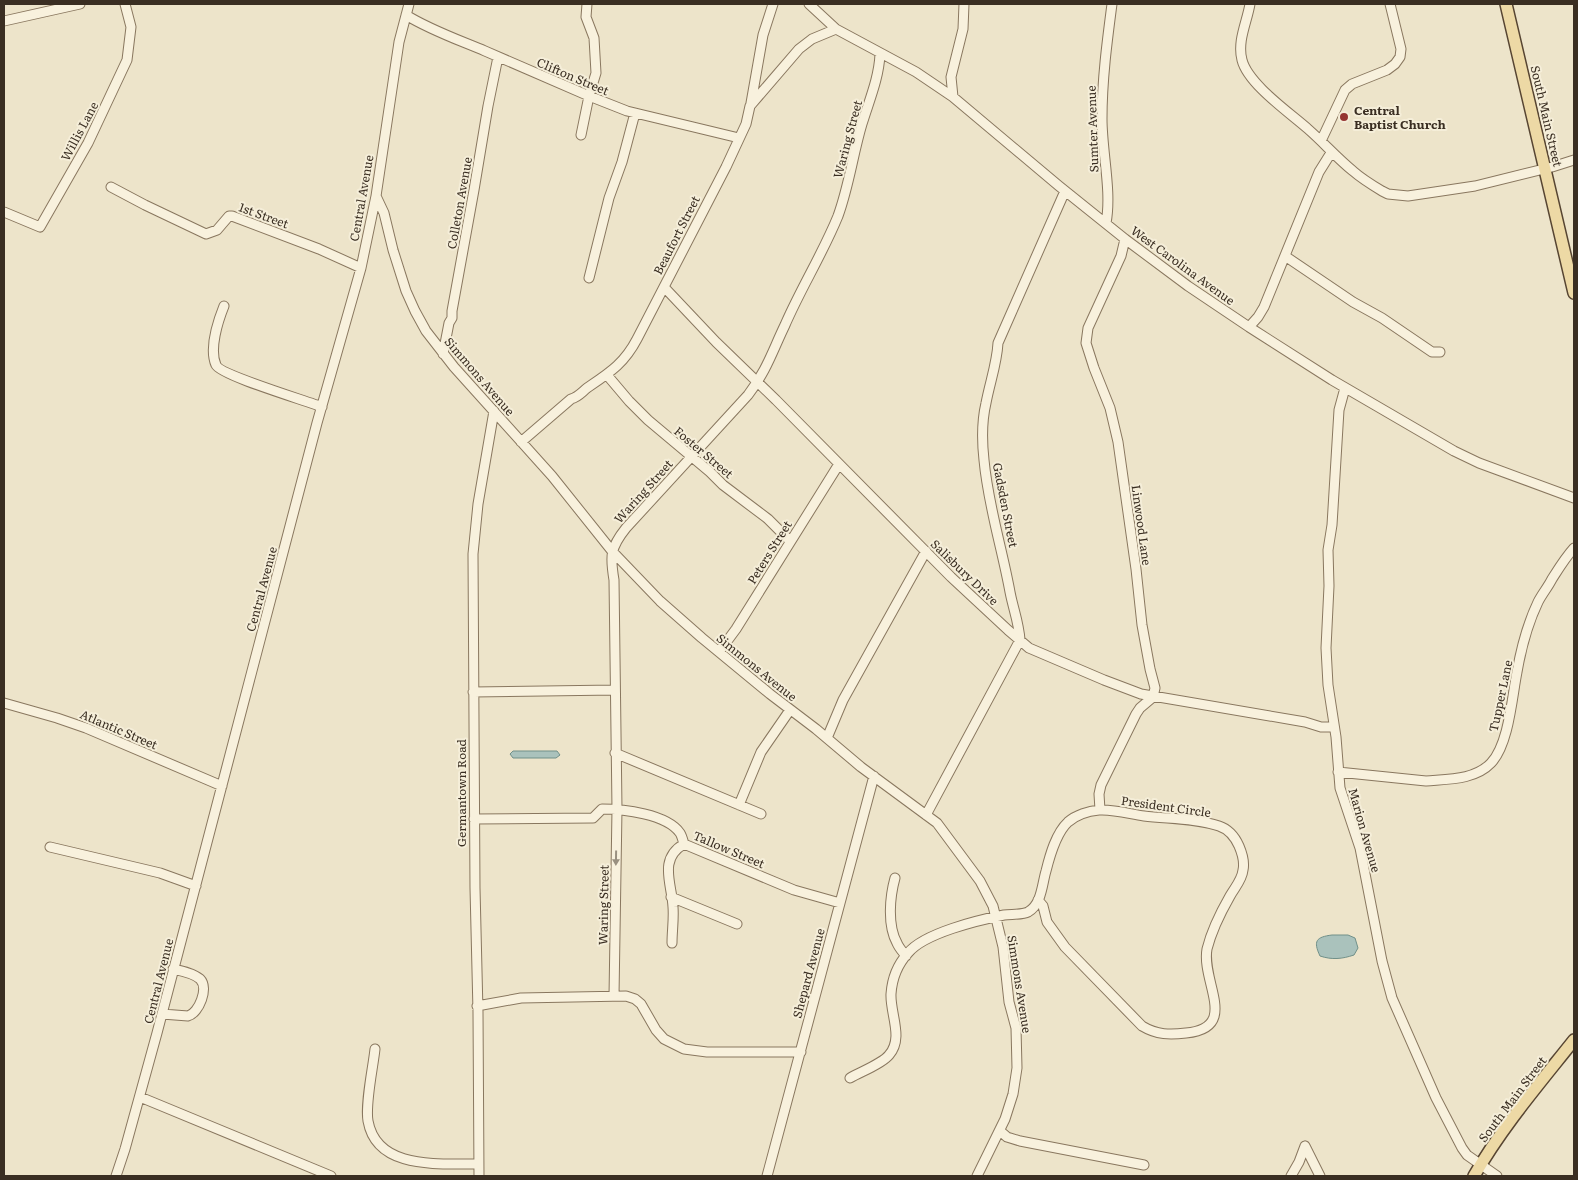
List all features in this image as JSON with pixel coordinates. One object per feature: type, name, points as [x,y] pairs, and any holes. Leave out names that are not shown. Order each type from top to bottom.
[{"type":"main road","name":"South Main Street","points":[[1506,4],[1574,293]]},
{"type":"main road","name":"South Main Street","points":[[1474,1176],[1511,1121],[1574,1040]]},
{"type":"street","points":[[4,21],[80,4]]},
{"type":"street","name":"Willis Lane","points":[[4,212],[40,227],[58,198],[88,143],[127,60],[131,28],[125,4]]},
{"type":"street","name":"Central Avenue","points":[[116,1176],[140,1097],[322,407],[361,268],[376,196],[399,42],[409,4]]},
{"type":"street","points":[[581,135],[589,96],[596,78],[594,38],[586,17],[587,4]]},
{"type":"street","points":[[750,106],[763,35],[773,4]]},
{"type":"street","name":"West Carolina Avenue","points":[[809,4],[836,29],[916,72],[954,97],[1125,239],[1188,286],[1248,327],[1345,388],[1454,451],[1479,463],[1574,498]]},
{"type":"street","points":[[954,97],[951,77],[963,29],[964,4]]},
{"type":"street","name":"Sumter Avenue","points":[[1106,223],[1108,196],[1102,140],[1102,85],[1112,4]]},
{"type":"street","points":[[1250,4],[1241,48],[1242,60],[1247,71],[1272,98],[1354,172],[1388,194],[1402,196],[1475,186],[1574,160]]},
{"type":"street","points":[[1321,141],[1344,90],[1352,84],[1387,70],[1400,57],[1400,48],[1390,4]]},
{"type":"street","name":"Clifton Street","points":[[406,15],[417,22],[470,46],[589,96],[635,113],[739,138]]},
{"type":"street","name":"Beaufort Street","points":[[521,442],[571,399],[579,396],[607,375],[632,348],[726,167],[746,124],[750,106],[799,48],[812,39],[836,29]]},
{"type":"street","name":"Waring Street","points":[[614,996],[617,809],[612,550],[626,528],[758,383],[838,215],[877,78],[880,54]]},
{"type":"street","name":"Colleton Avenue","points":[[443,354],[449,323],[452,318],[498,57]]},
{"type":"street","points":[[589,278],[609,198],[622,162],[635,113]]},
{"type":"street","points":[[1248,327],[1261,313],[1316,184],[1319,172],[1329,156],[1334,154]]},
{"type":"street","name":"1st Street","points":[[111,186],[145,205],[206,234],[217,230],[229,216],[232,216],[319,249],[361,268]]},
{"type":"street","name":"Gadsden Street","points":[[1020,640],[1019,624],[990,500],[984,459],[984,416],[998,343],[1065,191]]},
{"type":"street","name":"Simmons Avenue","points":[[376,196],[384,213],[393,250],[415,311],[426,331],[443,354],[552,476],[612,550],[660,601],[719,652],[940,827],[980,881],[996,917],[1004,954],[1009,1002],[1016,1028],[1018,1055],[1013,1094],[1000,1131],[977,1176]]},
{"type":"street","name":"Linwood Lane","points":[[1125,239],[1121,256],[1088,328],[1086,343],[1110,408],[1118,442],[1142,625],[1155,688],[1153,697]]},
{"type":"street","points":[[1285,256],[1432,352],[1440,352]]},
{"type":"street","name":"Salisbury Drive","points":[[664,287],[926,552],[1020,640],[1037,652],[1104,680],[1153,697],[1306,722],[1321,727],[1333,727]]},
{"type":"street","points":[[224,306],[213,340],[216,366],[240,378],[322,407]]},
{"type":"street","name":"Foster Street","points":[[607,375],[639,411],[690,457],[768,519],[790,541]]},
{"type":"street","name":"Marion Avenue","points":[[1345,388],[1339,410],[1332,525],[1328,550],[1329,586],[1326,648],[1328,686],[1336,737],[1342,800],[1360,848],[1382,962],[1392,998],[1436,1098],[1462,1148],[1468,1155],[1497,1176]]},
{"type":"street","name":"Germantown Road","points":[[479,1176],[473,692],[474,537],[494,411]]},
{"type":"street","name":"Peters Street","points":[[719,652],[736,629],[839,464]]},
{"type":"street","name":"Tupper Lane","points":[[1338,772],[1440,780],[1477,773],[1491,762],[1505,735],[1517,670],[1532,615],[1542,594],[1564,559],[1574,548]]},
{"type":"street","points":[[827,738],[843,700],[926,552]]},
{"type":"street","points":[[926,815],[1020,640]]},
{"type":"street","points":[[473,692],[615,690]]},
{"type":"street","points":[[1100,810],[1099,794],[1105,776],[1136,714],[1153,697]]},
{"type":"street","name":"Atlantic Street","points":[[4,703],[86,728],[222,786]]},
{"type":"street","points":[[739,804],[761,752],[790,710]]},
{"type":"street","points":[[615,753],[761,814]]},
{"type":"street","name":"Shepard Avenue","points":[[767,1176],[874,776]]},
{"type":"street","points":[[474,818],[593,818],[602,810],[617,809]]},
{"type":"street","name":"Tallow Street","points":[[617,809],[652,816],[668,823],[679,832],[684,844],[794,890],[840,904]]},
{"type":"street","name":"President Circle","points":[[1100,810],[1187,820],[1217,825],[1228,831],[1237,842],[1242,853],[1243,872],[1227,902],[1207,951],[1207,965],[1216,1010],[1213,1021],[1204,1030],[1176,1034],[1155,1033],[1142,1026],[1065,947],[1047,922],[1043,906],[1038,900],[1046,869],[1061,831],[1075,817],[1100,810]]},
{"type":"street","points":[[672,942],[673,907],[668,880],[668,868],[676,849],[684,844]]},
{"type":"street","points":[[50,847],[160,873],[196,886]]},
{"type":"street","points":[[895,878],[890,899],[893,935],[906,956]]},
{"type":"street","points":[[671,897],[738,924]]},
{"type":"street","points":[[850,1078],[889,1056],[896,1033],[892,1010],[893,982],[906,956],[920,942],[996,917],[1028,912],[1038,900]]},
{"type":"street","points":[[162,1014],[188,1016],[196,1012],[204,988],[200,979],[187,972],[173,969]]},
{"type":"street","points":[[477,1006],[521,998],[626,996],[636,999],[641,1004],[656,1030],[664,1039],[684,1049],[708,1052],[801,1052]]},
{"type":"street","points":[[376,1049],[368,1122],[380,1144],[388,1152],[403,1159],[416,1162],[478,1164]]},
{"type":"street","points":[[140,1097],[331,1176]]},
{"type":"street","points":[[1000,1131],[1007,1137],[1020,1141],[1144,1165]]},
{"type":"street","points":[[1291,1176],[1305,1146],[1320,1176]]},
{"type":"water","points":[[513,751],[557,751],[560,755],[556,758],[513,758],[510,754]]},
{"type":"water","points":[[1348,935],[1355,938],[1358,948],[1354,955],[1337,959],[1320,956],[1317,941],[1322,937]]},
{"type":"place","name":"Central Baptist Church","points":[[1344,117]]}]
